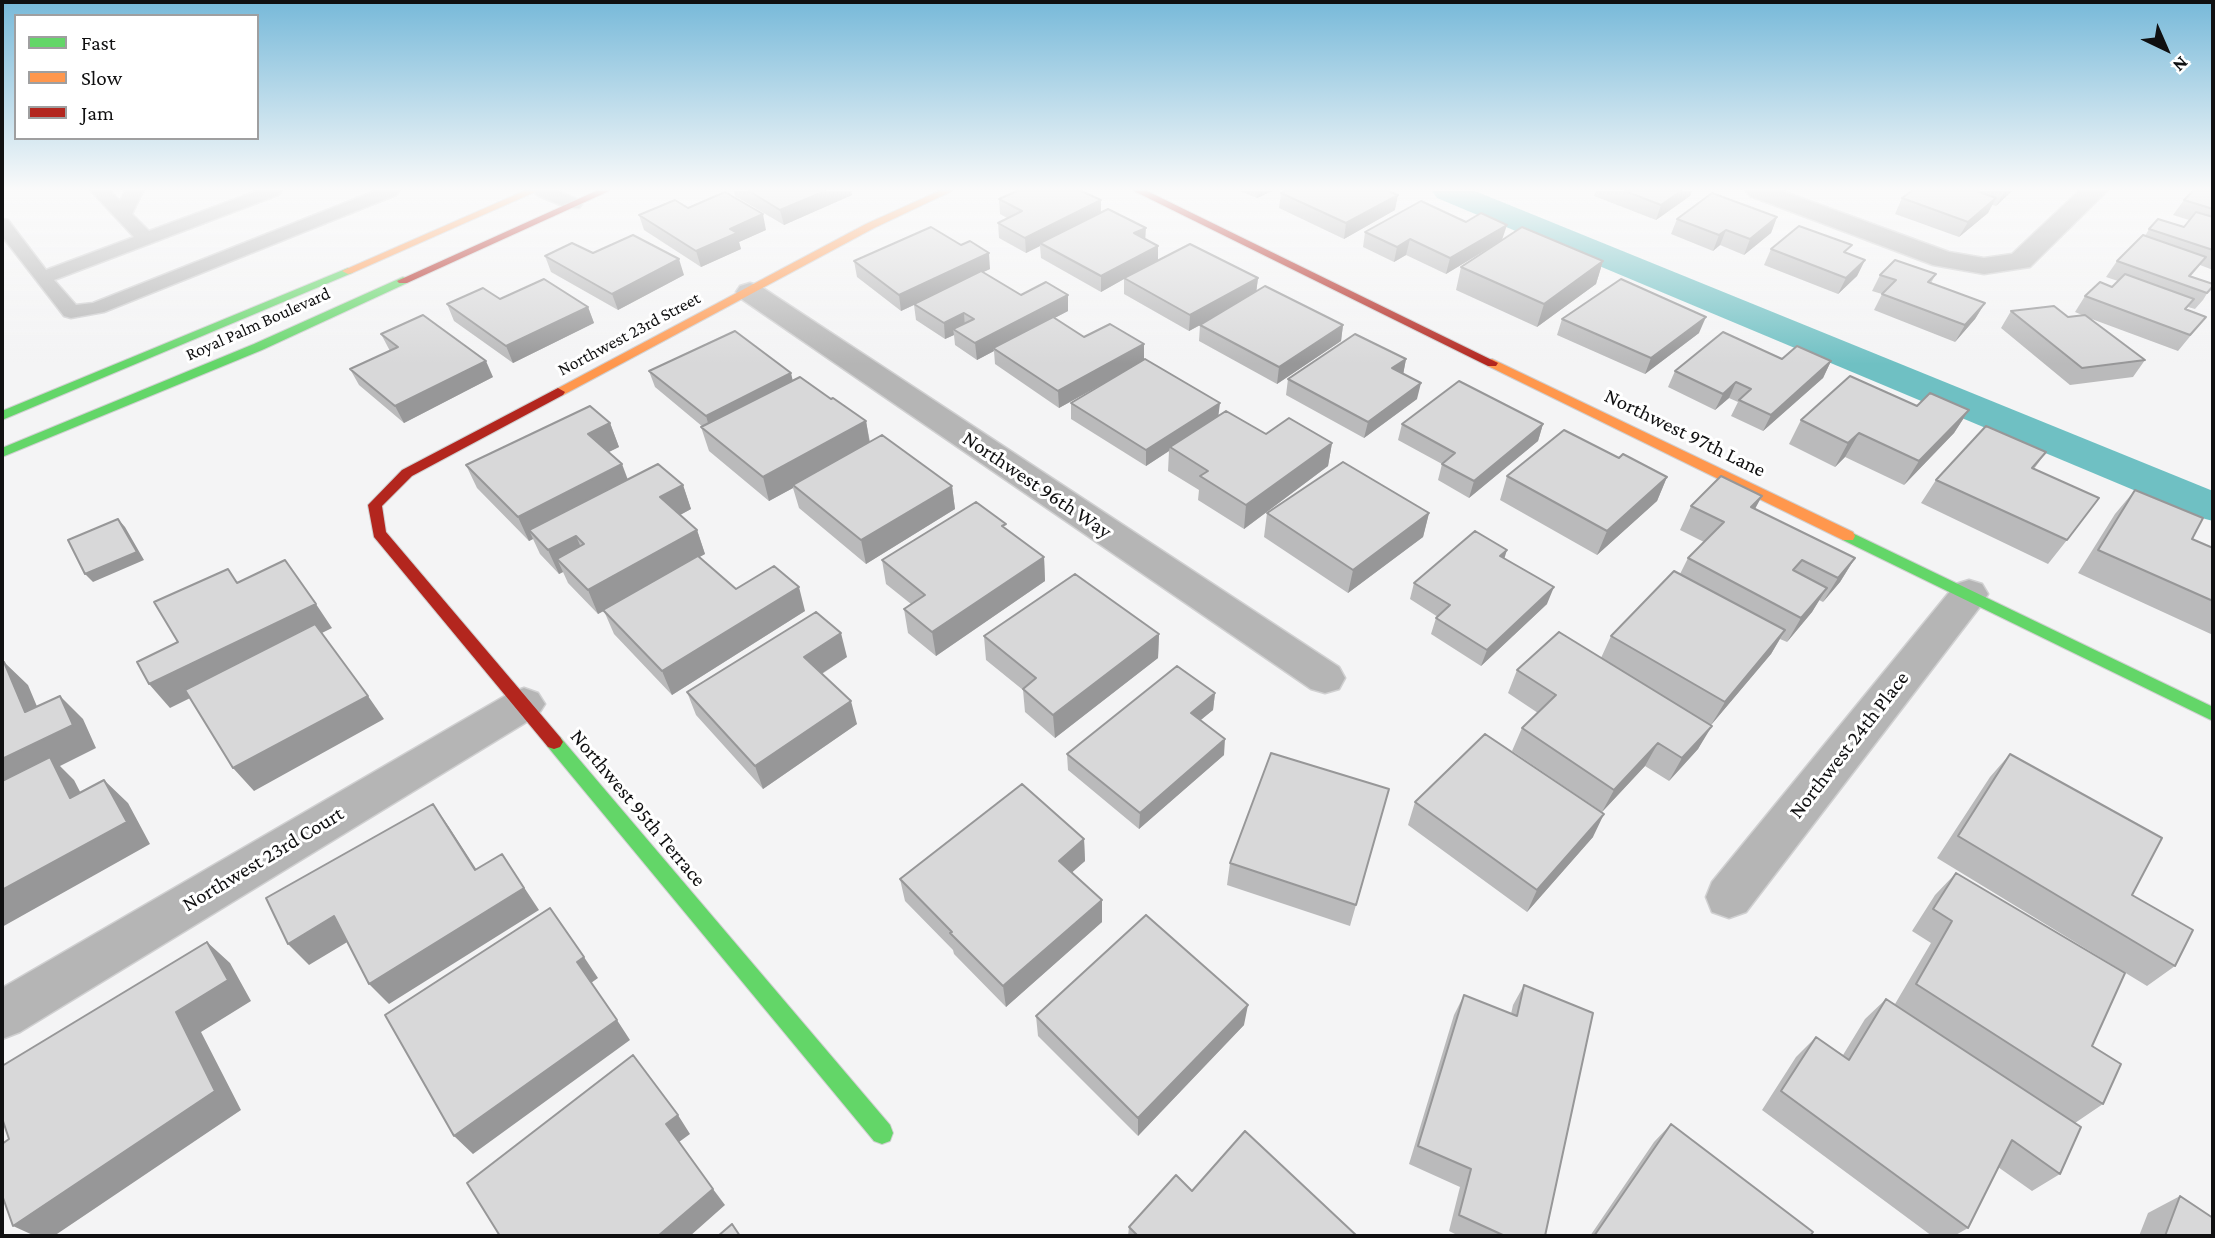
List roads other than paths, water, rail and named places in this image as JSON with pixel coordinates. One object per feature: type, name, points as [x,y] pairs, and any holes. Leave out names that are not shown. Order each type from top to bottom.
[{"type":"street","name":"Royal Palm Boulevard","points":[[2,416],[230,323],[400,249]]},
{"type":"street","name":"Royal Palm Boulevard","points":[[2,453],[258,346],[474,249]]},
{"type":"street","name":"Northwest 23rd Street","points":[[375,505],[407,473],[829,249]]},
{"type":"street","name":"Northwest 97th Lane","points":[[1258,249],[2213,715]]},
{"type":"street","points":[[1915,249],[1943,259],[1984,266],[2020,261],[2033,249]]},
{"type":"street","name":"Northwest 96th Way","points":[[750,292],[1325,678]]},
{"type":"street","name":"Northwest 95th Terrace","points":[[375,505],[379,533],[882,1133]]},
{"type":"street","name":"Northwest 24th Place","points":[[1729,897],[1969,594]]},
{"type":"street","name":"Northwest 23rd Court","points":[[2,1015],[524,704]]},
{"type":"lane","points":[[20,249],[71,312],[97,308],[245,249]]},
{"type":"lane","points":[[41,278],[118,249]]},
{"type":"waterway","points":[[1588,249],[2213,507]]}]
